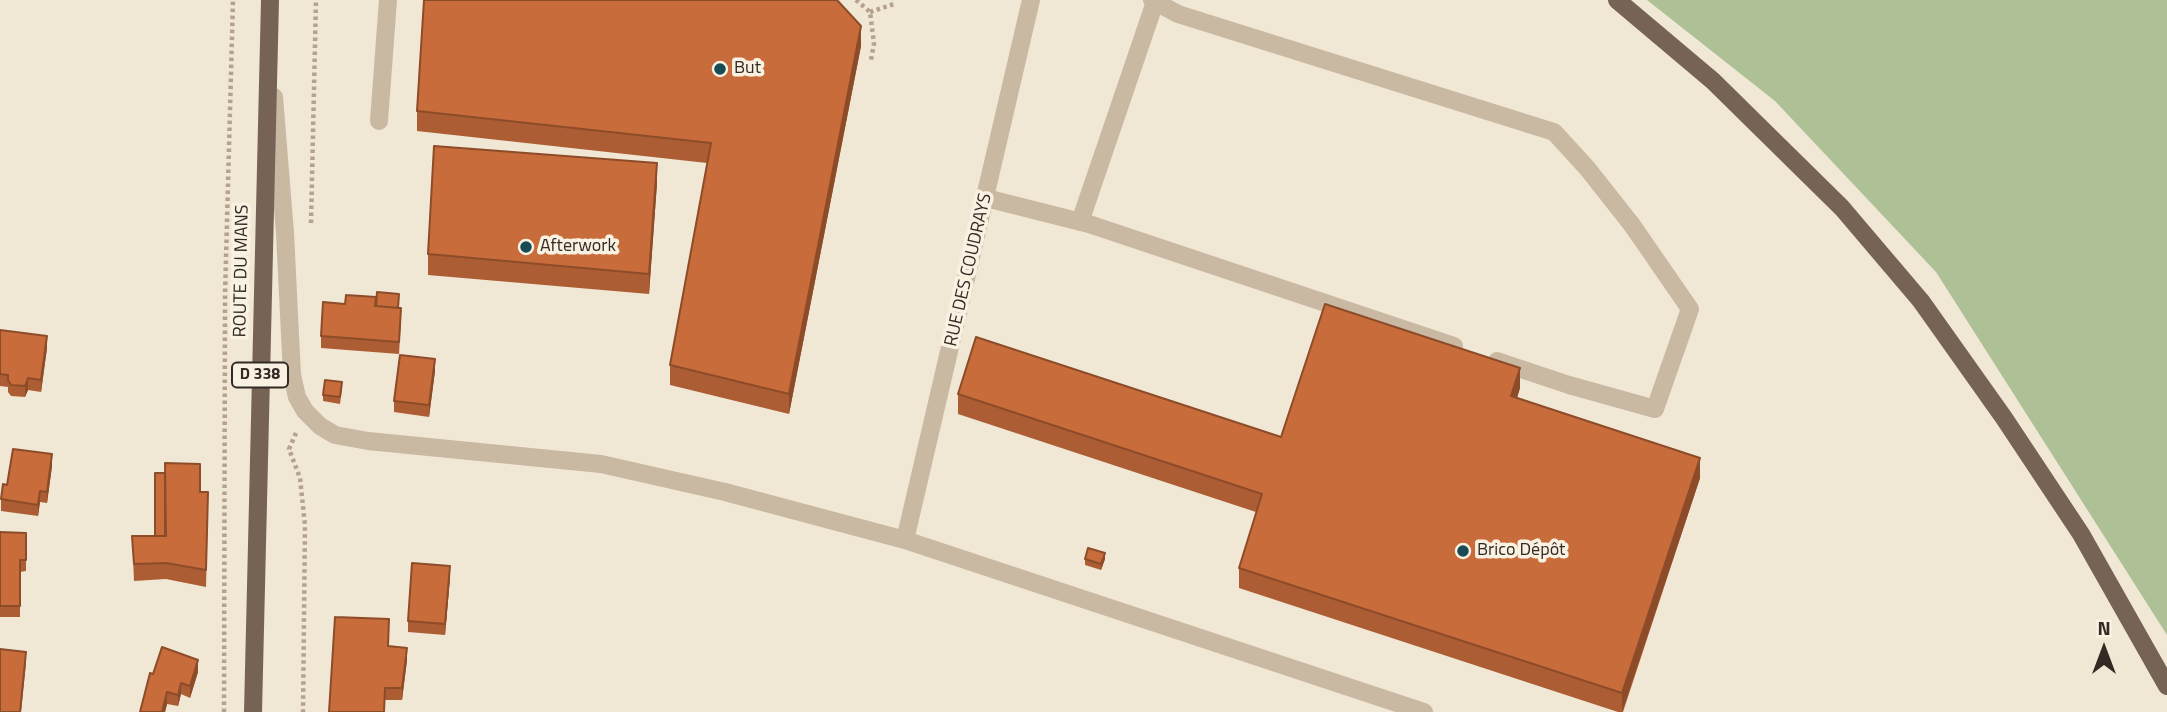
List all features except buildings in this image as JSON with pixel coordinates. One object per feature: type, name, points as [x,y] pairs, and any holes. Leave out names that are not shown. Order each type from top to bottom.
[{"type":"main road","name":"ROUTE DU MANS","points":[[253,712],[270,0]]},
{"type":"main road","points":[[1617,0],[1713,80],[1842,208],[1921,301],[2004,418],[2081,534],[2167,685]]},
{"type":"street","points":[[379,121],[388,0]]},
{"type":"street","name":"RUE DES COUDRAYS","points":[[905,540],[1031,0]]},
{"type":"street","points":[[986,198],[1080,222],[1569,385],[1654,409],[1690,309],[1632,225],[1587,167],[1553,132],[1178,14],[1154,1],[1080,222]]},
{"type":"street","points":[[269,38],[285,233],[292,375],[297,397],[305,411],[320,426],[335,435],[368,441],[601,464],[725,492],[905,540],[1424,712]]},
{"type":"path","points":[[224,712],[225,295],[233,0]]},
{"type":"path","points":[[311,224],[316,0]]},
{"type":"path","points":[[856,0],[870,12],[874,43],[871,60]]},
{"type":"path","points":[[870,12],[894,5]]},
{"type":"path","points":[[303,712],[305,525],[300,478],[289,449],[305,411]]},
{"type":"green space","points":[[1647,0],[2167,0],[2167,635],[1936,272],[1775,101]]},
{"type":"place","name":"But","points":[[720,69]]},
{"type":"place","name":"Afterwork","points":[[526,247]]},
{"type":"place","name":"Brico Dépôt","points":[[1463,551]]}]
